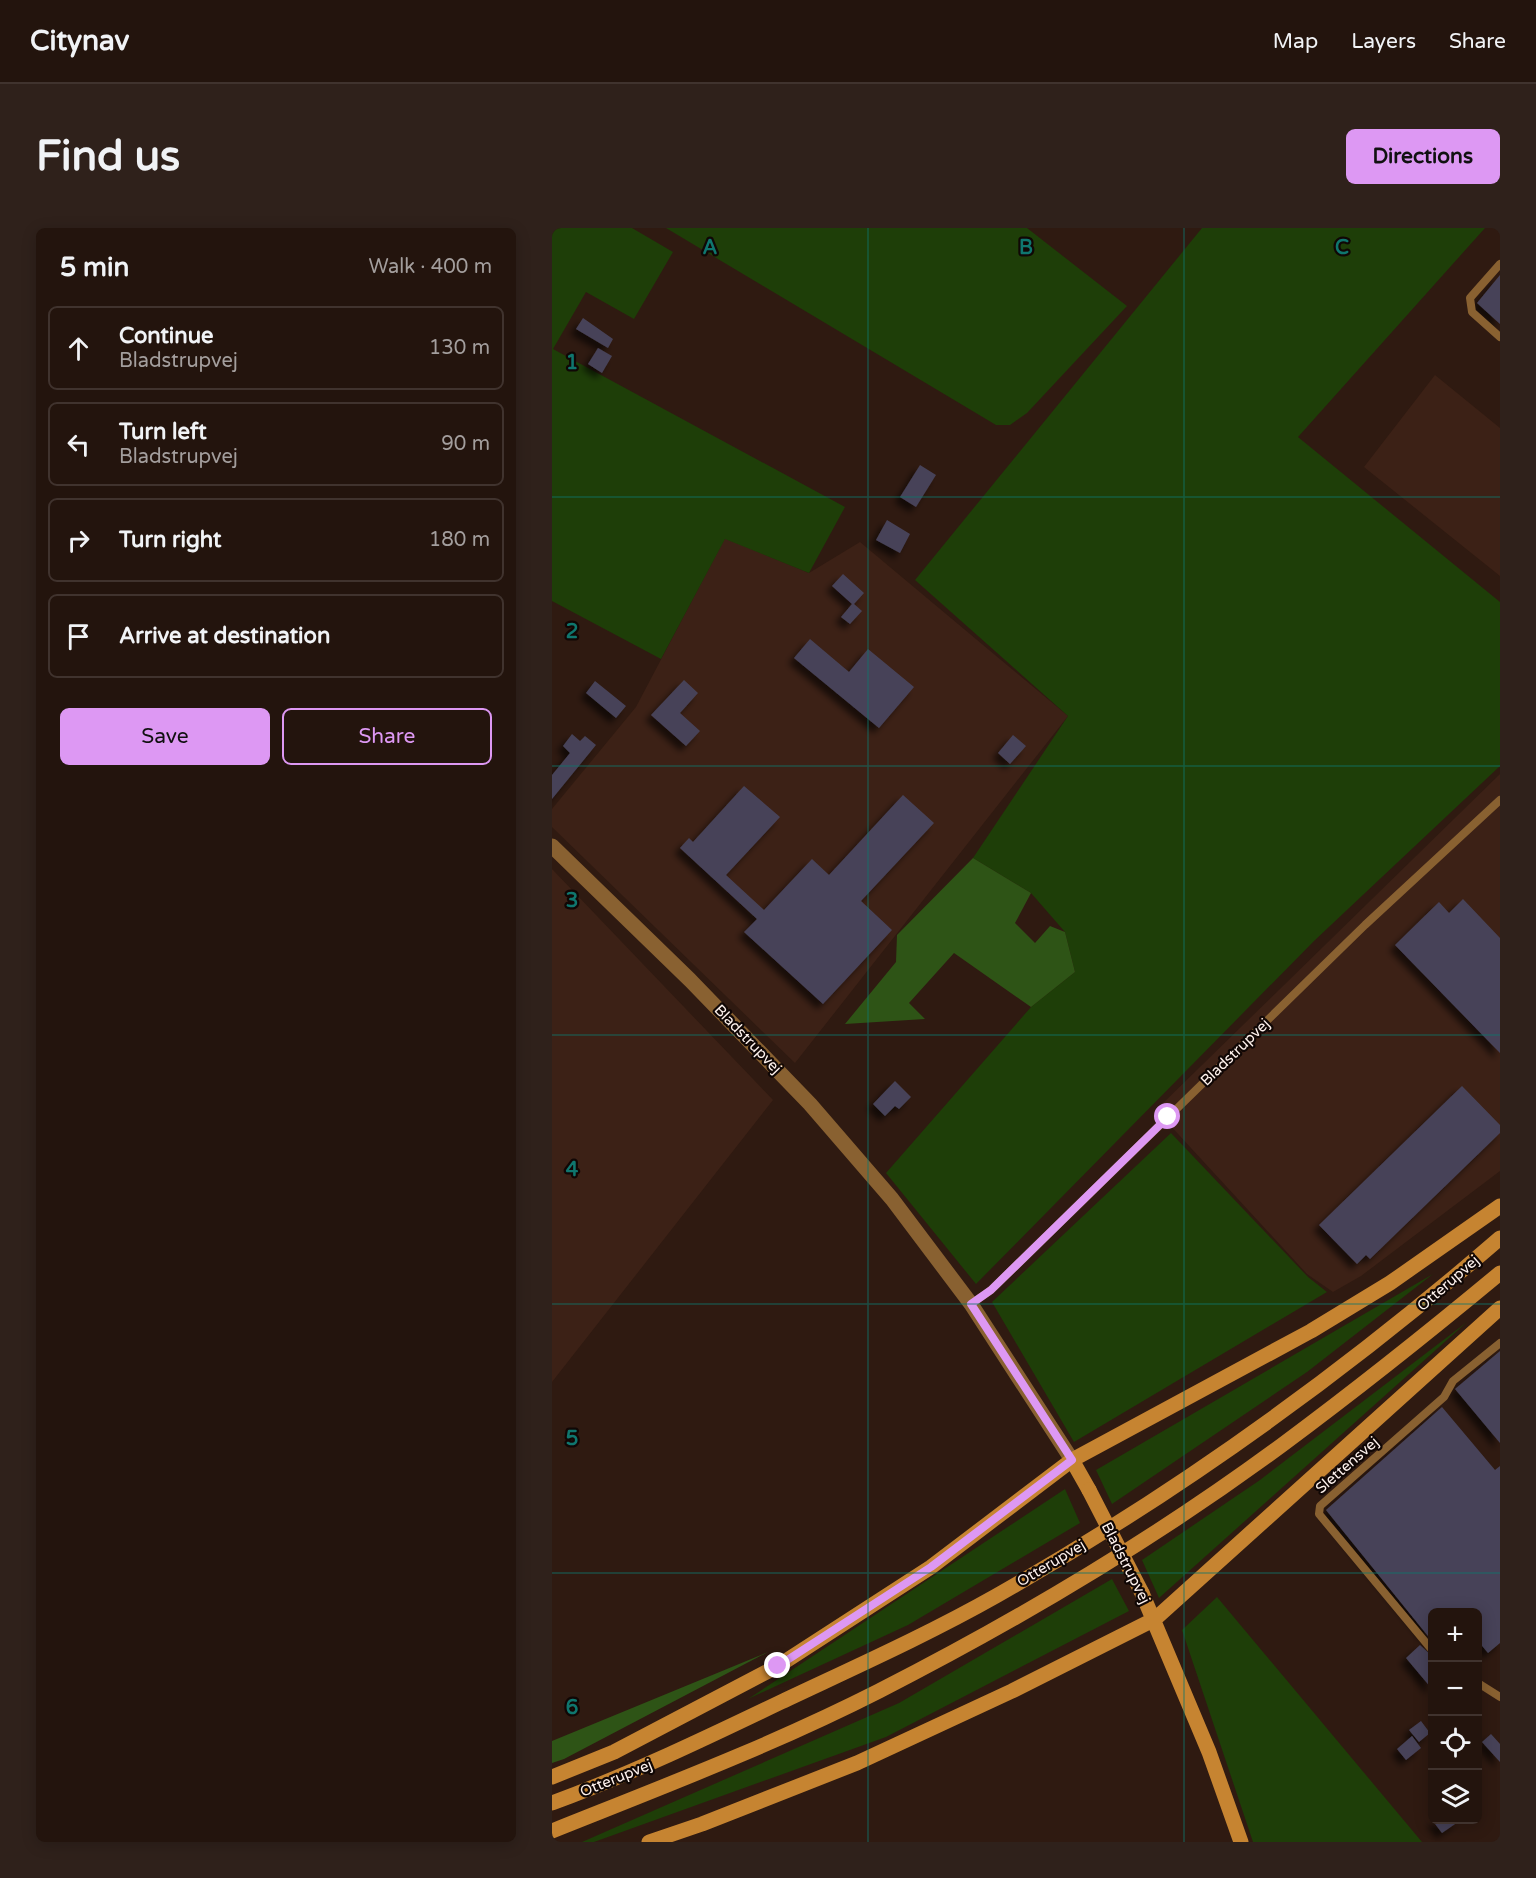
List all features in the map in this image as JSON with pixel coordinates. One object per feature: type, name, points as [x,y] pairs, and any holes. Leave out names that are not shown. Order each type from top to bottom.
[{"type":"main road","points":[[552,1776],[614,1752],[778,1666],[931,1567],[1072,1460],[1311,1331],[1390,1283],[1500,1206]]},
{"type":"main road","name":"Otterupvej","points":[[552,1803],[628,1774],[863,1664],[994,1597],[1131,1515],[1260,1429],[1413,1314],[1500,1239]]},
{"type":"main road","name":"Otterupvej","points":[[552,1831],[712,1767],[878,1691],[1017,1616],[1154,1532],[1280,1446],[1500,1273]]},
{"type":"main road","points":[[649,1842],[702,1824],[857,1763],[1012,1691],[1155,1619],[1500,1308]]},
{"type":"main road","name":"Bladstrupvej","points":[[1072,1460],[1155,1619],[1209,1752],[1241,1842]]},
{"type":"street","name":"Bladstrupvej","points":[[552,846],[690,980],[810,1104],[899,1208],[971,1304],[1072,1460]]},
{"type":"lane","points":[[1500,264],[1470,298],[1472,312],[1500,337]]},
{"type":"lane","name":"Bladstrupvej","points":[[971,1304],[991,1290],[1381,909],[1500,800]]},
{"type":"lane","name":"Slettensvej","points":[[1428,1645],[1319,1514],[1320,1506],[1444,1397],[1454,1381],[1500,1343]]},
{"type":"lane","points":[[1482,1686],[1500,1697]]},
{"type":"shaded area","points":[[1435,375],[1500,428],[1500,576],[1364,467]]},
{"type":"shaded area","points":[[725,538],[809,573],[860,542],[1068,716],[795,1063],[552,827],[552,809],[636,707]]},
{"type":"shaded area","points":[[1500,774],[1500,1171],[1361,1276],[1333,1292],[1307,1274],[1156,1110]]},
{"type":"shaded area","points":[[552,869],[773,1100],[552,1382]]},
{"type":"green space","points":[[552,228],[632,228],[673,252],[634,319],[586,292],[553,349],[845,507],[809,573],[725,539],[661,659],[552,601]]},
{"type":"green space","points":[[666,228],[1027,228],[1127,306],[1027,413],[1010,425],[996,425]]},
{"type":"green space","points":[[1202,228],[1485,228],[1298,437],[1500,602],[1500,766],[1314,941],[976,1284],[886,1173],[1031,1007],[1075,972],[1065,932],[1031,893],[973,858],[1068,716],[915,580]]},
{"type":"green space","points":[[973,858],[1031,893],[1015,923],[1035,943],[1050,926],[1065,932],[1075,972],[1031,1007],[954,953],[909,1003],[925,1019],[845,1024],[896,962],[897,935]]},
{"type":"green space","points":[[1171,1133],[1308,1277],[1327,1292],[1074,1442],[992,1302]]},
{"type":"green space","points":[[1433,1274],[1307,1372],[1112,1504],[1096,1470]]},
{"type":"green space","points":[[1467,1322],[1159,1598],[1142,1560],[1260,1480]]},
{"type":"green space","points":[[1065,1489],[1080,1523],[908,1625],[748,1699]]},
{"type":"green space","points":[[1112,1579],[1129,1611],[886,1737],[594,1842],[582,1842],[899,1703]]},
{"type":"green space","points":[[1217,1597],[1422,1842],[1253,1842],[1182,1630]]},
{"type":"green space","points":[[768,1652],[564,1759],[552,1763],[552,1741]]},
{"type":"building","points":[[1500,275],[1500,324],[1477,303]]},
{"type":"building","points":[[583,318],[613,339],[608,348],[576,329]]},
{"type":"building","points":[[598,348],[612,356],[602,373],[588,364]]},
{"type":"building","points":[[920,465],[936,475],[916,507],[900,497]]},
{"type":"building","points":[[887,520],[910,534],[900,553],[876,540]]},
{"type":"building","points":[[843,574],[864,593],[854,604],[862,611],[850,624],[841,617],[852,604],[832,586]]},
{"type":"building","points":[[810,639],[849,672],[868,649],[914,687],[879,728],[794,658]]},
{"type":"building","points":[[684,680],[698,693],[680,713],[700,731],[686,746],[651,715]]},
{"type":"building","points":[[595,681],[626,706],[616,718],[586,693]]},
{"type":"building","points":[[572,734],[580,741],[585,736],[596,745],[552,799],[552,775],[570,753],[563,746]]},
{"type":"building","points":[[1013,735],[1026,746],[1010,764],[998,753]]},
{"type":"building","points":[[744,786],[780,817],[726,875],[764,910],[812,859],[829,875],[903,795],[934,823],[861,901],[892,930],[823,1004],[744,932],[757,919],[680,848],[689,838],[693,842]]},
{"type":"building","points":[[1463,899],[1500,938],[1500,1053],[1395,945],[1439,902],[1449,913]]},
{"type":"building","points":[[895,1081],[911,1097],[899,1109],[895,1106],[885,1116],[873,1104]]},
{"type":"building","points":[[1462,1086],[1500,1125],[1500,1133],[1370,1259],[1366,1255],[1357,1264],[1319,1225]]},
{"type":"building","points":[[1500,1351],[1500,1443],[1455,1389]]},
{"type":"building","points":[[1442,1407],[1495,1470],[1500,1466],[1500,1643],[1488,1653],[1482,1646],[1482,1608],[1428,1608],[1428,1636],[1326,1510]]},
{"type":"building","points":[[1420,1645],[1428,1652],[1428,1684],[1406,1658]]},
{"type":"building","points":[[1421,1721],[1428,1730],[1428,1735],[1419,1742],[1409,1730]]},
{"type":"building","points":[[1491,1734],[1500,1744],[1500,1762],[1482,1742]]},
{"type":"building","points":[[1412,1736],[1421,1748],[1406,1760],[1397,1749]]},
{"type":"building","points":[[1435,1824],[1455,1824],[1442,1833]]},
{"type":"route","points":[[778,1666],[931,1567],[1072,1460],[1018,1373],[971,1304],[991,1290],[1168,1117]]}]
